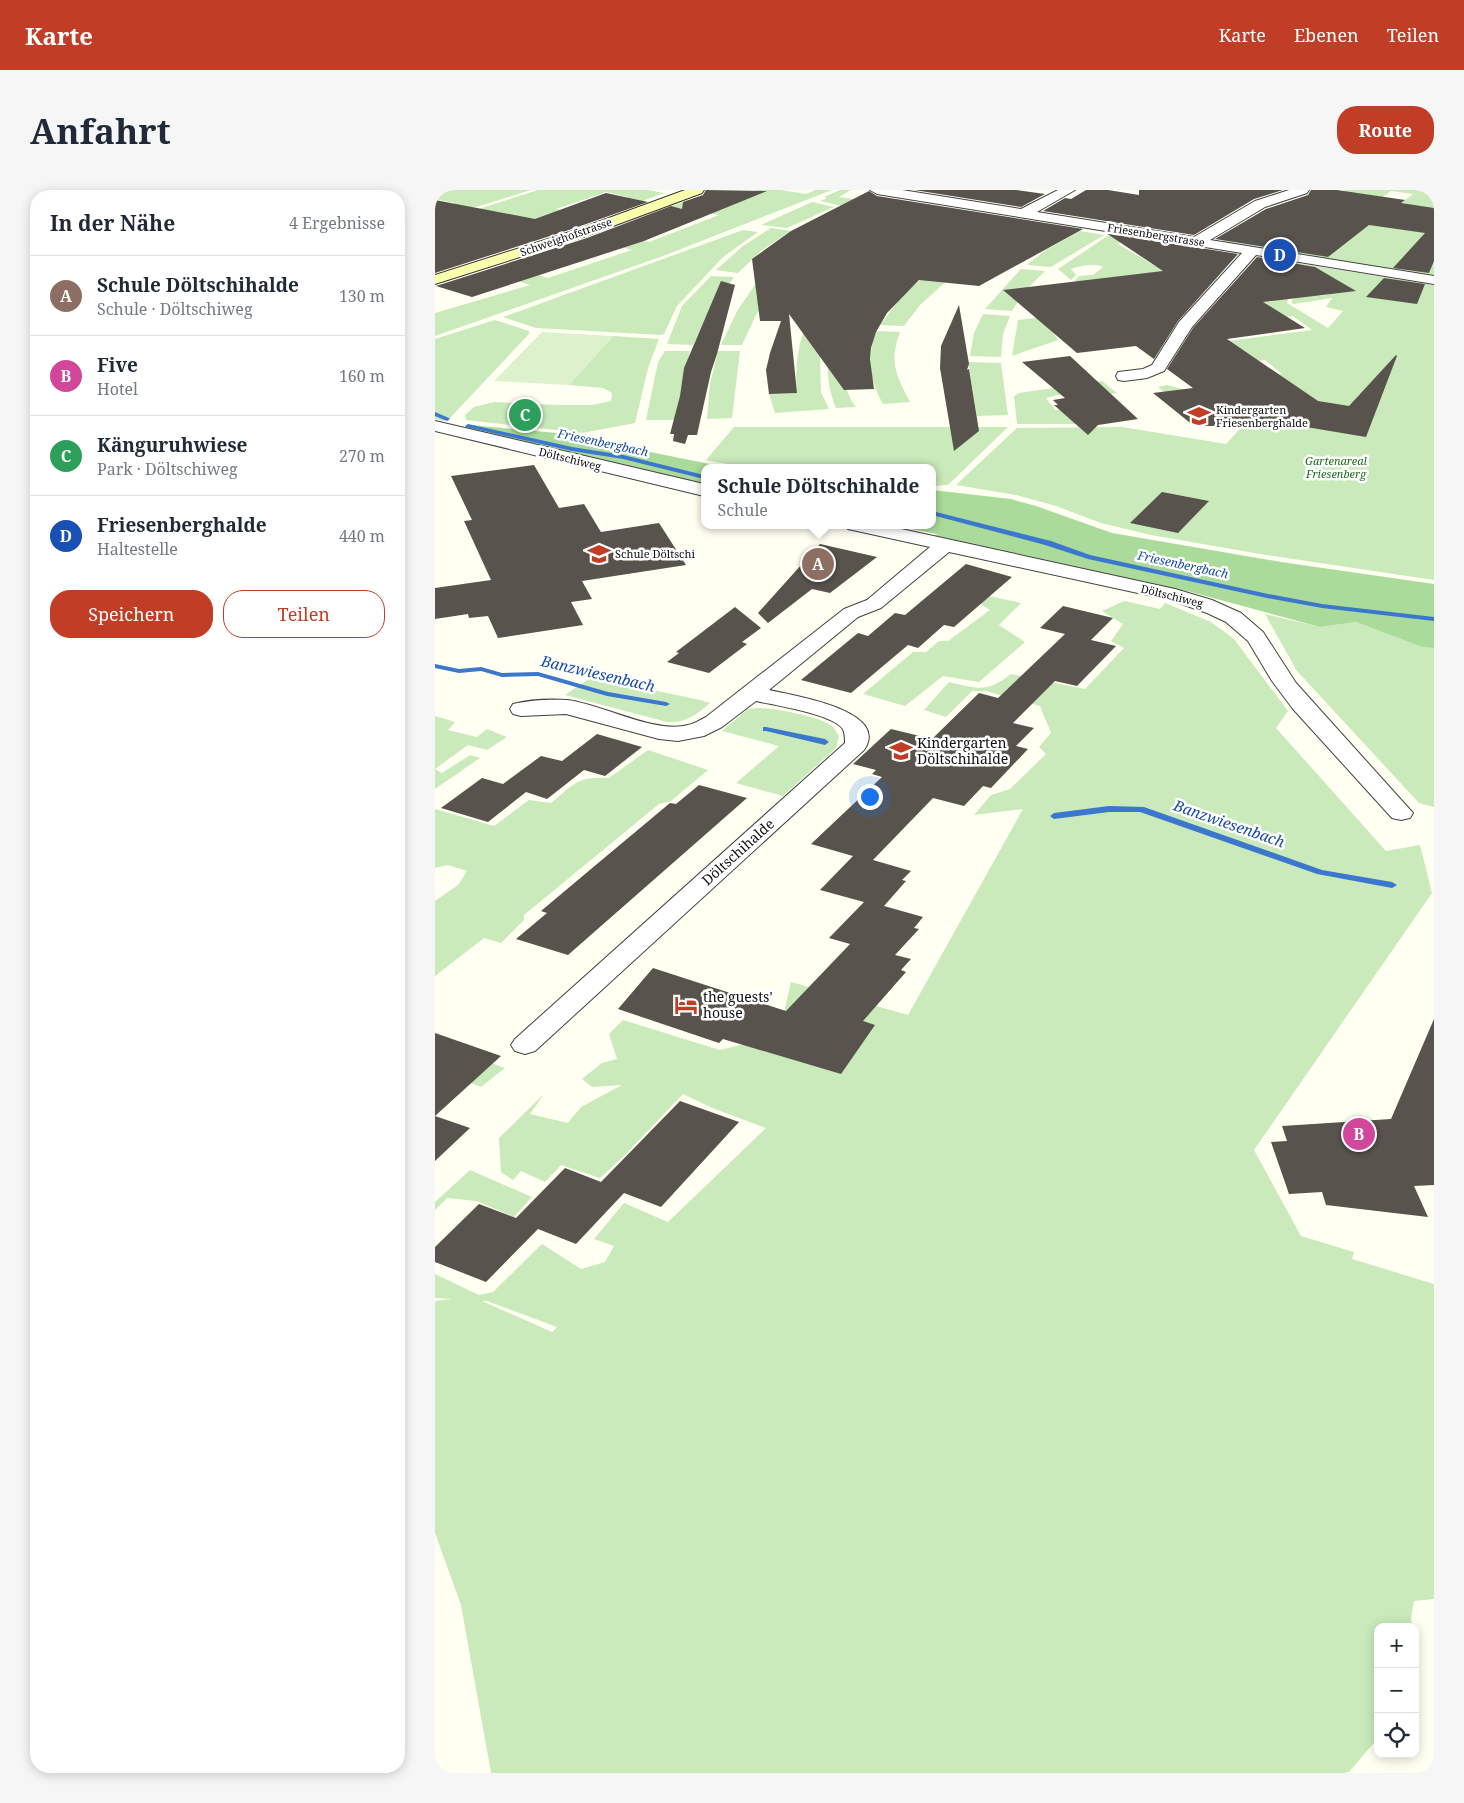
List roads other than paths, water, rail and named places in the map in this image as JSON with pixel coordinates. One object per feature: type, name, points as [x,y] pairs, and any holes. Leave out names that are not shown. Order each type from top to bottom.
[{"type":"main road","name":"Schweighofstrasse","points":[[435,280],[581,233],[697,190]]},
{"type":"street","name":"Friesenbergstrasse","points":[[879,190],[1434,280]]},
{"type":"street","points":[[1022,214],[1068,190]]},
{"type":"street","points":[[1196,242],[1260,204],[1302,190]]},
{"type":"street","points":[[1124,376],[1147,373],[1158,368],[1197,311],[1253,251]]},
{"type":"street","name":"Döltschiweg","points":[[435,426],[701,489]]},
{"type":"street","name":"Döltschiweg","points":[[872,529],[1175,595],[1208,605],[1224,613],[1250,630],[1259,640],[1284,684],[1401,813]]},
{"type":"street","points":[[521,709],[567,708],[659,732],[678,734],[707,727],[851,613],[874,604],[944,546]]},
{"type":"street","name":"Döltschihalde","points":[[525,1045],[856,745],[857,733],[853,727],[839,716],[752,693]]},
{"type":"waterway","name":"Friesenbergbach","points":[[435,414],[447,419]]},
{"type":"waterway","name":"Friesenbergbach","points":[[468,426],[572,449],[623,457],[701,476]]},
{"type":"waterway","name":"Friesenbergbach","points":[[936,514],[1048,543],[1088,557],[1267,596],[1322,606],[1434,619]]},
{"type":"waterway","name":"Banzwiesenbach","points":[[435,666],[459,671],[481,669],[502,675],[538,674],[607,694],[666,704]]},
{"type":"waterway","name":"Banzwiesenbach","points":[[766,729],[825,742]]},
{"type":"waterway","name":"Banzwiesenbach","points":[[1054,816],[1109,809],[1141,809],[1320,872],[1392,885]]},
{"type":"place","name":"Friesenberghalde","points":[[1280,255]]},
{"type":"place","name":"Känguruhwiese","points":[[525,415]]},
{"type":"place","name":"Kindergarten Friesenberghalde","points":[[1199,416]]},
{"type":"place","name":"Schule Döltschi","points":[[599,554]]},
{"type":"place","name":"Schule Döltschihalde","points":[[818,564]]},
{"type":"place","name":"Kindergarten Döltschihalde","points":[[901,751]]},
{"type":"place","name":"the guests' house","points":[[686,1005]]},
{"type":"place","name":"Five","points":[[1359,1134]]},
{"type":"park label","name":"Gartenareal Friesenberg","points":[[1336,467]]}]
